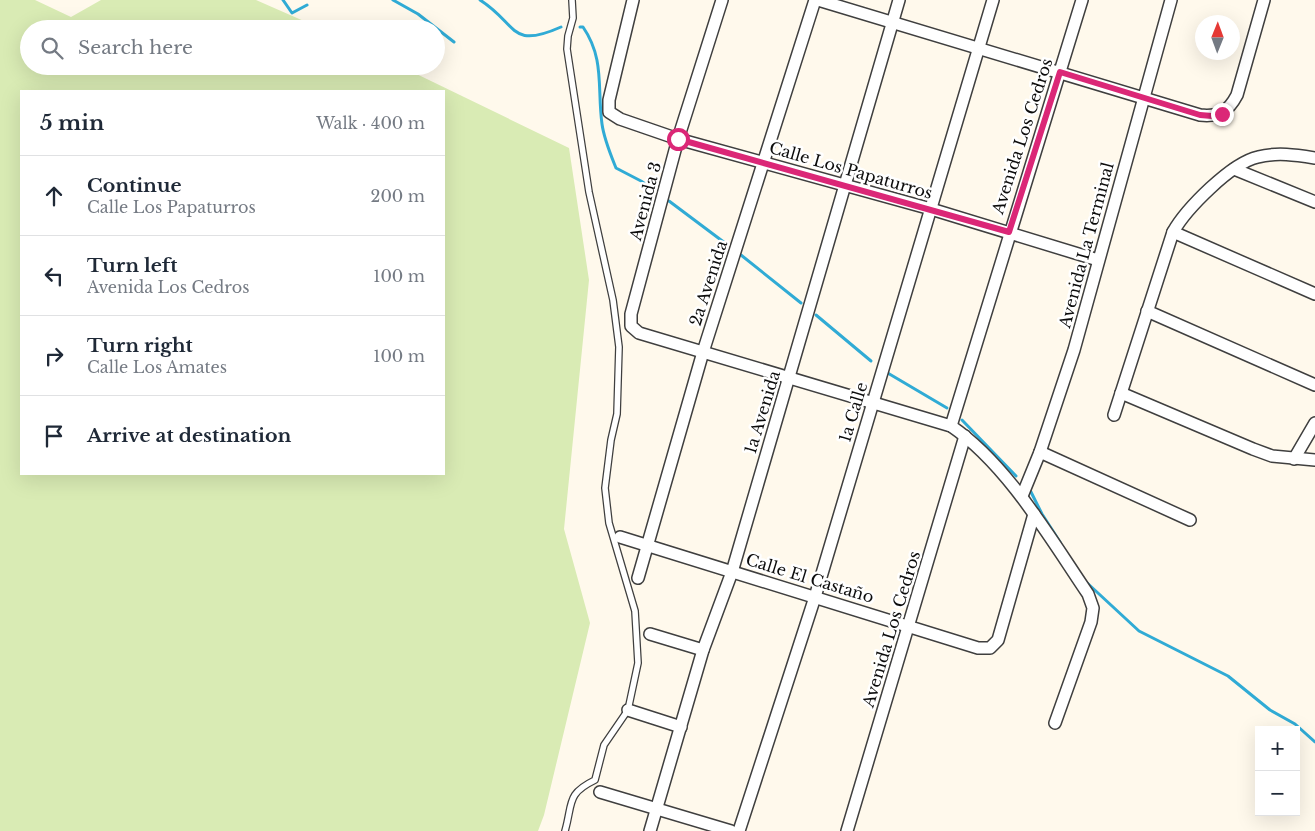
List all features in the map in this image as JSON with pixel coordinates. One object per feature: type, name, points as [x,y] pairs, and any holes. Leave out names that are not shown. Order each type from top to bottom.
[{"type":"street","name":"Calle Los Papaturros","points":[[633,0],[609,100],[610,112],[620,119],[678,139],[931,209],[1098,260]]},
{"type":"street","name":"Avenida 3","points":[[703,352],[639,333],[631,326],[631,314],[678,139],[722,0]]},
{"type":"street","points":[[816,0],[1200,115],[1212,116],[1222,114],[1230,107],[1237,95],[1264,0]]},
{"type":"street","name":"2a Avenida","points":[[638,578],[703,352],[816,0]]},
{"type":"street","name":"1a Avenida","points":[[650,831],[704,650],[732,572],[846,185],[891,21],[899,0]]},
{"type":"street","name":"1a Calle","points":[[739,831],[815,596],[993,0]]},
{"type":"street","name":"Avenida Los Cedros","points":[[951,426],[1009,232],[1082,0]]},
{"type":"street","name":"Avenida La Terminal","points":[[1022,496],[1040,452],[1074,350],[1171,0]]},
{"type":"street","points":[[1114,415],[1146,311],[1173,232],[1181,218],[1234,169],[1256,157],[1272,154],[1315,158]]},
{"type":"street","points":[[1234,169],[1315,202]]},
{"type":"street","points":[[1173,232],[1315,294]]},
{"type":"street","points":[[1146,311],[1315,385]]},
{"type":"street","points":[[703,352],[951,426],[966,436],[1022,496],[1088,594],[1093,608],[1091,622],[1055,723]]},
{"type":"street","points":[[1121,393],[1272,456],[1315,460]]},
{"type":"street","points":[[1294,459],[1315,423]]},
{"type":"street","name":"Avenida Los Cedros","points":[[848,831],[966,436]]},
{"type":"street","points":[[1040,452],[1190,520]]},
{"type":"street","name":"Calle El Castaño","points":[[620,537],[909,625],[978,648],[990,648],[998,640],[1034,514]]},
{"type":"street","points":[[650,634],[704,650]]},
{"type":"street","points":[[628,710],[681,727]]},
{"type":"street","points":[[600,792],[731,831]]},
{"type":"lane","points":[[565,831],[572,797],[580,787],[595,780],[604,745],[628,710],[638,662],[634,611],[609,523],[605,488],[611,440],[617,414],[619,346],[613,300],[589,192],[567,49],[573,18],[572,0]]},
{"type":"green space","points":[[0,0],[35,0],[71,17],[101,0],[256,0],[302,20],[20,20],[20,75],[419,75],[569,148],[589,280],[564,529],[590,623],[544,815],[538,831],[0,831]]},
{"type":"waterway","points":[[283,0],[292,13],[307,5]]},
{"type":"waterway","points":[[393,0],[426,20]]},
{"type":"waterway","points":[[480,0],[515,31],[523,35],[532,36],[561,27]]},
{"type":"waterway","points":[[580,27],[583,27],[595,51],[599,74],[603,130],[616,168],[654,190]]},
{"type":"waterway","points":[[445,35],[454,42]]},
{"type":"waterway","points":[[669,201],[725,243]]},
{"type":"waterway","points":[[741,255],[801,303]]},
{"type":"waterway","points":[[816,315],[871,361]]},
{"type":"waterway","points":[[886,372],[947,408]]},
{"type":"waterway","points":[[962,420],[1016,476]]},
{"type":"waterway","points":[[1029,488],[1042,514],[1060,542]]},
{"type":"waterway","points":[[1085,581],[1139,631],[1228,676],[1270,710],[1295,724],[1315,742]]},
{"type":"route","points":[[678,139],[1009,232],[1060,72],[1200,115],[1212,116],[1222,114]]}]
